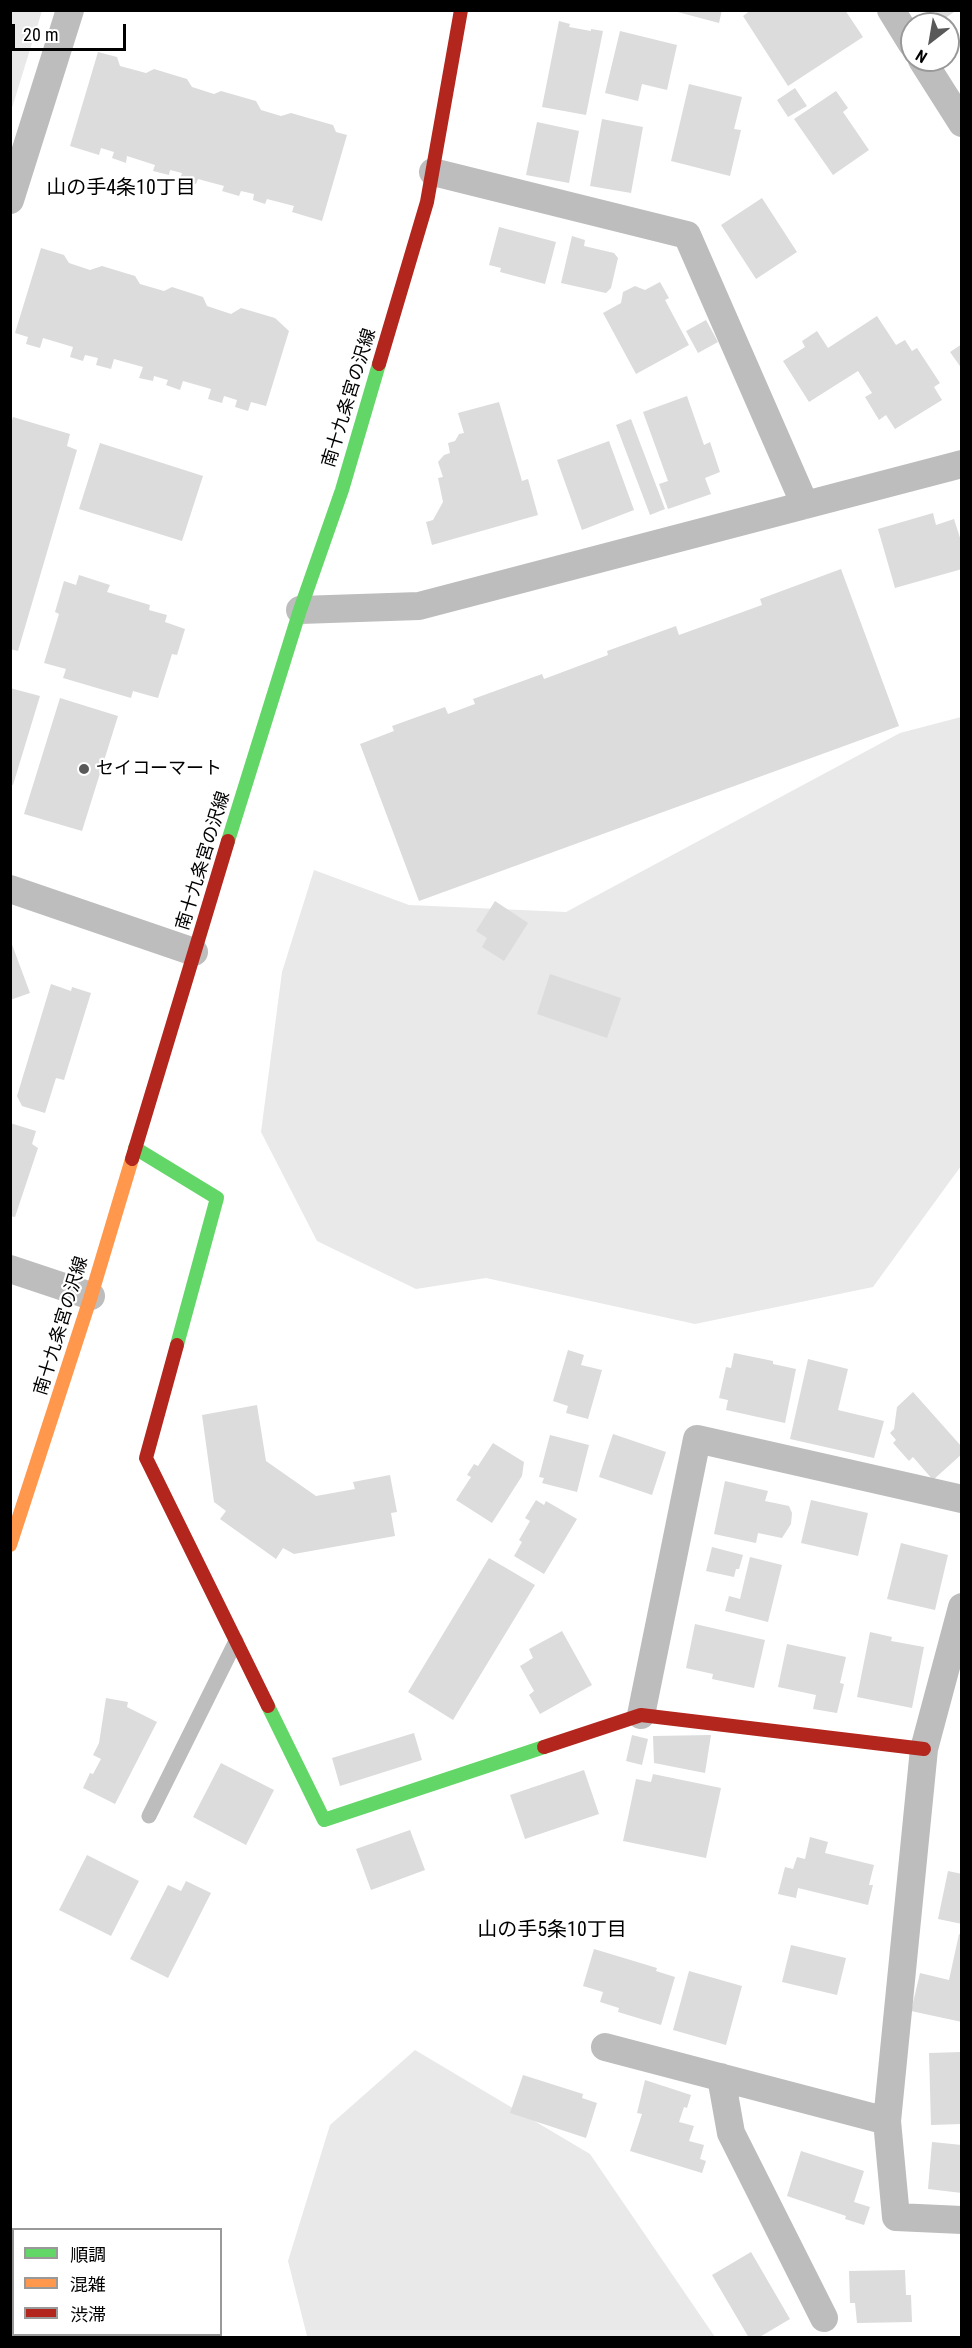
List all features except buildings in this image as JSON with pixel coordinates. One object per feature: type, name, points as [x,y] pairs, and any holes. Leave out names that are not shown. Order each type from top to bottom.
[{"type":"main road","name":"南十九条宮の沢線","points":[[10,1545],[91,1296],[300,610],[342,489],[427,202],[461,10]]},
{"type":"main road","points":[[135,1148],[217,1198],[146,1458],[324,1820],[641,1715],[924,1749]]},
{"type":"street","points":[[10,200],[70,10]]},
{"type":"street","points":[[891,10],[900,25]]},
{"type":"street","points":[[930,72],[962,123]]},
{"type":"street","points":[[432,172],[687,235],[805,505]]},
{"type":"street","points":[[300,610],[419,606],[962,464]]},
{"type":"street","points":[[10,889],[194,952]]},
{"type":"street","points":[[10,1269],[91,1296]]},
{"type":"street","points":[[641,1715],[697,1439],[962,1499]]},
{"type":"street","points":[[962,1607],[924,1749],[887,2121],[896,2217],[962,2220]]},
{"type":"street","points":[[605,2047],[887,2121]]},
{"type":"street","points":[[721,2078],[731,2133],[824,2318]]},
{"type":"lane","points":[[149,1816],[236,1641]]},
{"type":"shaded area","points":[[10,11],[42,11],[11,111]]},
{"type":"shaded area","points":[[961,717],[961,1166],[873,1287],[695,1324],[486,1278],[416,1289],[317,1241],[261,1132],[282,972],[314,870],[409,905],[566,912],[900,733]]},
{"type":"shaded area","points":[[415,2050],[590,2154],[715,2337],[307,2336],[288,2261],[330,2125]]},
{"type":"traffic: fast","points":[[228,841],[300,610],[342,490],[379,364]]},
{"type":"traffic: fast","points":[[135,1148],[217,1198],[177,1345]]},
{"type":"traffic: fast","points":[[268,1706],[324,1820],[544,1747]]},
{"type":"traffic: slow","points":[[10,1545],[91,1296],[132,1159]]},
{"type":"traffic: jam","points":[[379,364],[427,202],[461,10]]},
{"type":"traffic: jam","points":[[132,1159],[228,841]]},
{"type":"traffic: jam","points":[[177,1345],[146,1458],[268,1706]]},
{"type":"traffic: jam","points":[[544,1747],[641,1715],[924,1749]]},
{"type":"place","name":"セイコーマート","points":[[84,769]]},
{"type":"district","name":"山の手4条10丁目","points":[[121,189]]},
{"type":"district","name":"山の手5条10丁目","points":[[552,1931]]}]
